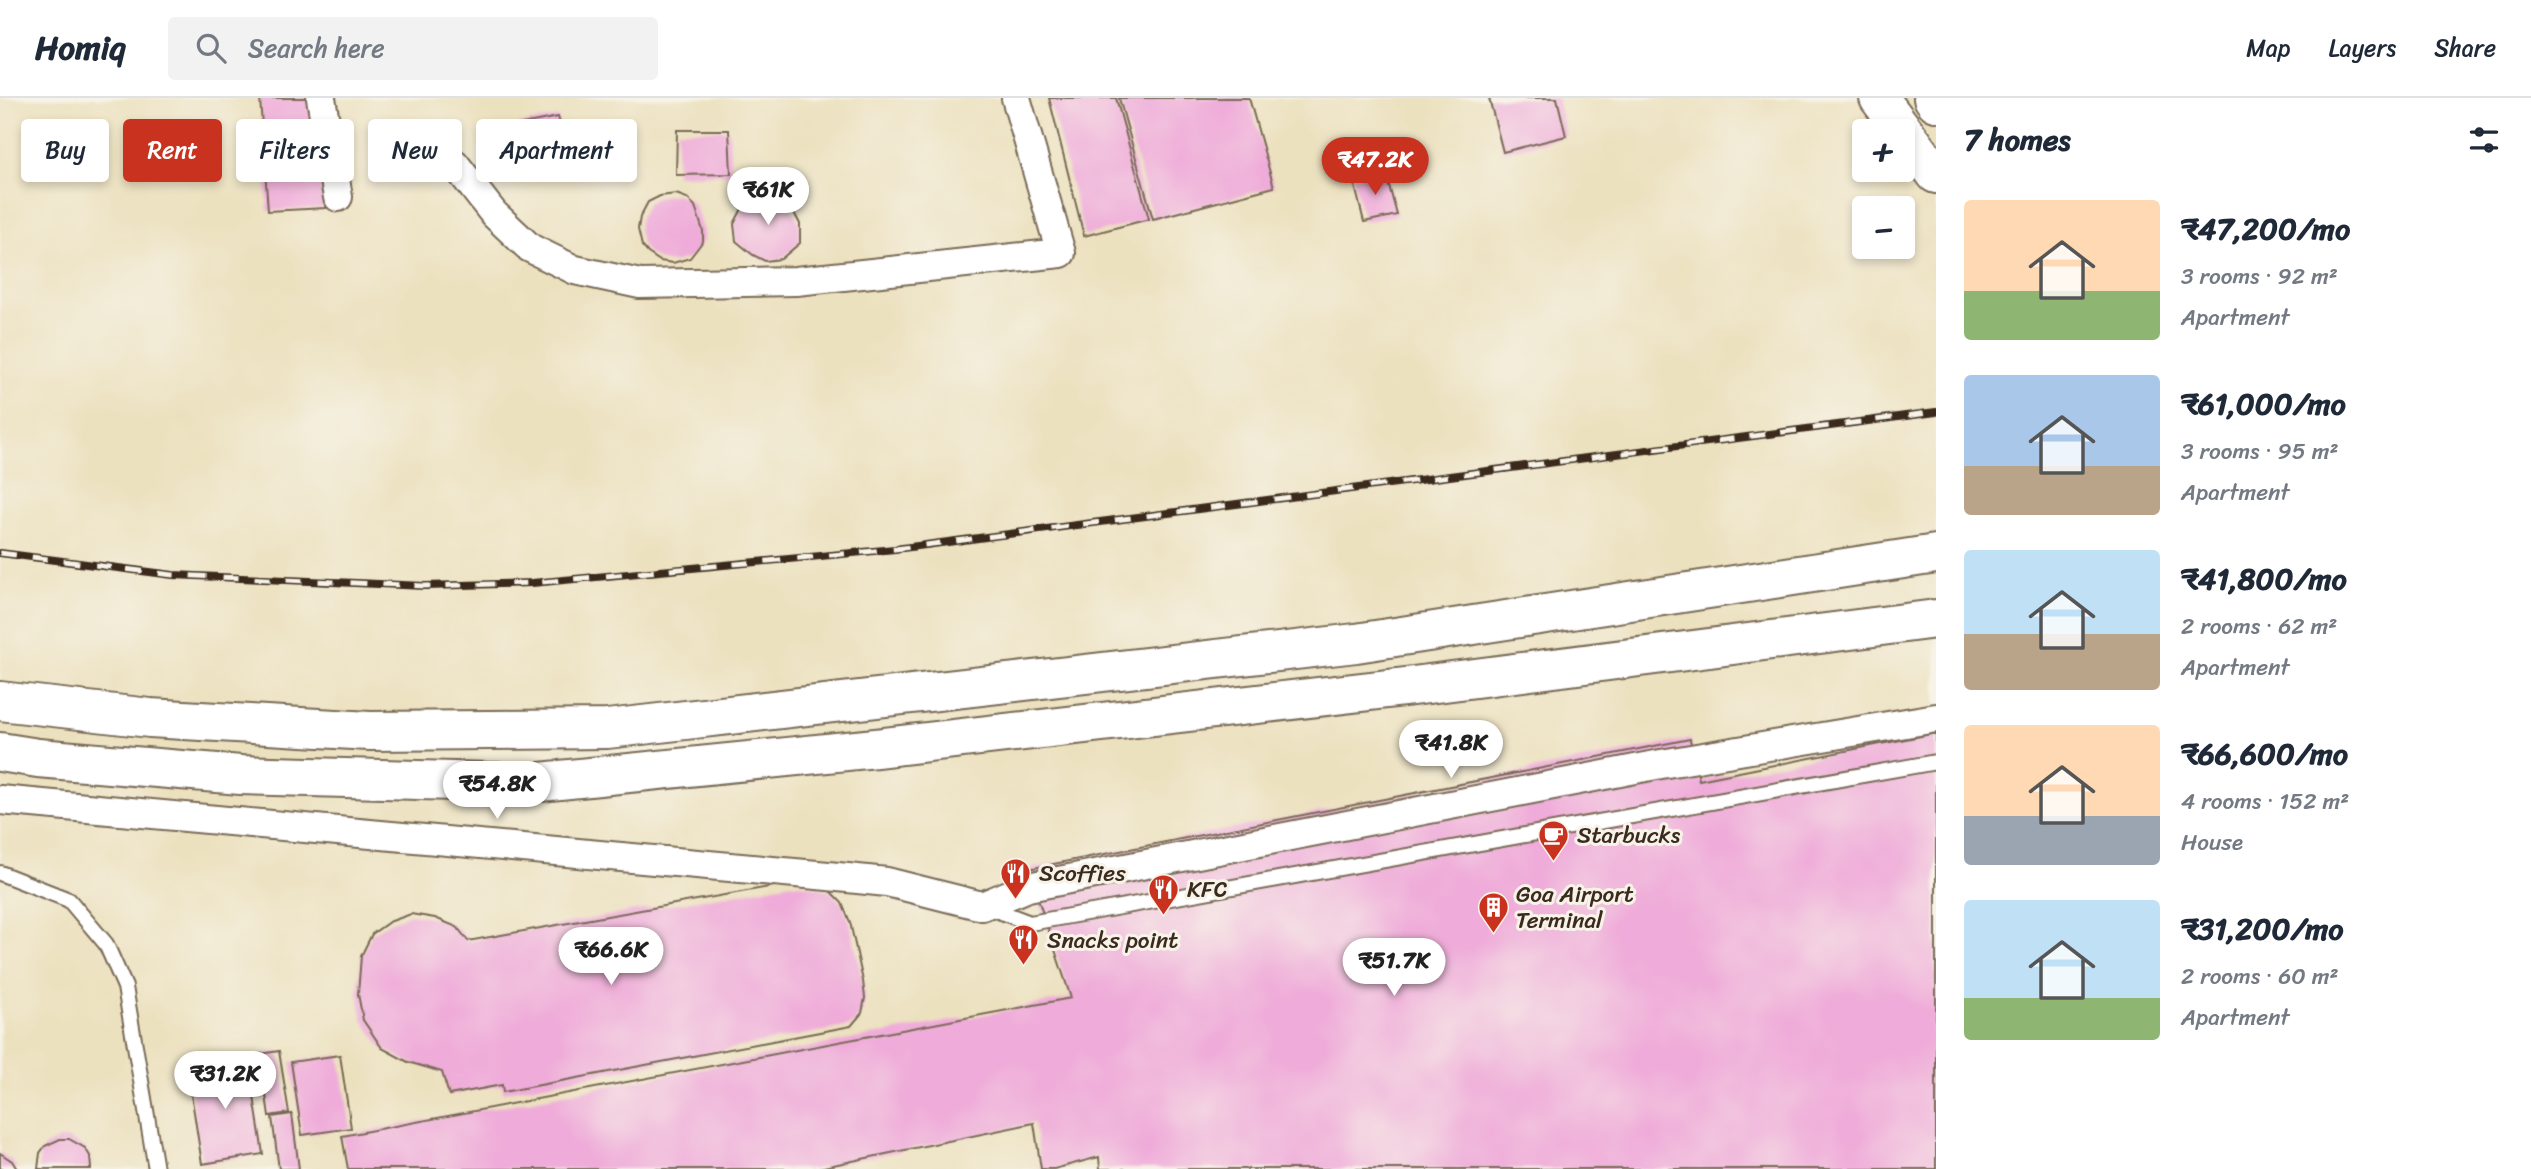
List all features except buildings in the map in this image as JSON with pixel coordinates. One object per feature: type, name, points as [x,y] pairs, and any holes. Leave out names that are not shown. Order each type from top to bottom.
[{"type":"highway","points":[[1879,98],[1936,174]]},
{"type":"highway","points":[[1933,98],[1936,102]]},
{"type":"highway","points":[[0,701],[150,718],[370,731],[607,729],[1356,643],[1936,554]]},
{"type":"highway","points":[[0,752],[38,758],[241,775],[530,783],[876,748],[1405,687],[1936,619]]},
{"type":"street","points":[[321,98],[338,197]]},
{"type":"street","points":[[462,173],[494,214],[530,248],[575,270],[640,284],[796,281],[1061,253],[1016,98]]},
{"type":"street","points":[[0,800],[887,882],[982,905],[1041,884],[1661,764],[1936,718]]},
{"type":"lane","points":[[982,905],[1030,923],[1936,762]]},
{"type":"lane","points":[[0,873],[69,900],[106,944],[125,987],[156,1169]]},
{"type":"railway","points":[[0,553],[173,575],[425,586],[532,583],[895,549],[1936,412]]},
{"type":"place","name":"Starbucks","points":[[1554,862]]},
{"type":"place","name":"Scoffies","points":[[1016,900]]},
{"type":"place","name":"KFC","points":[[1164,916]]},
{"type":"place","name":"Goa Airport Terminal","points":[[1493,934]]},
{"type":"place","name":"Snacks point","points":[[1024,967]]}]
